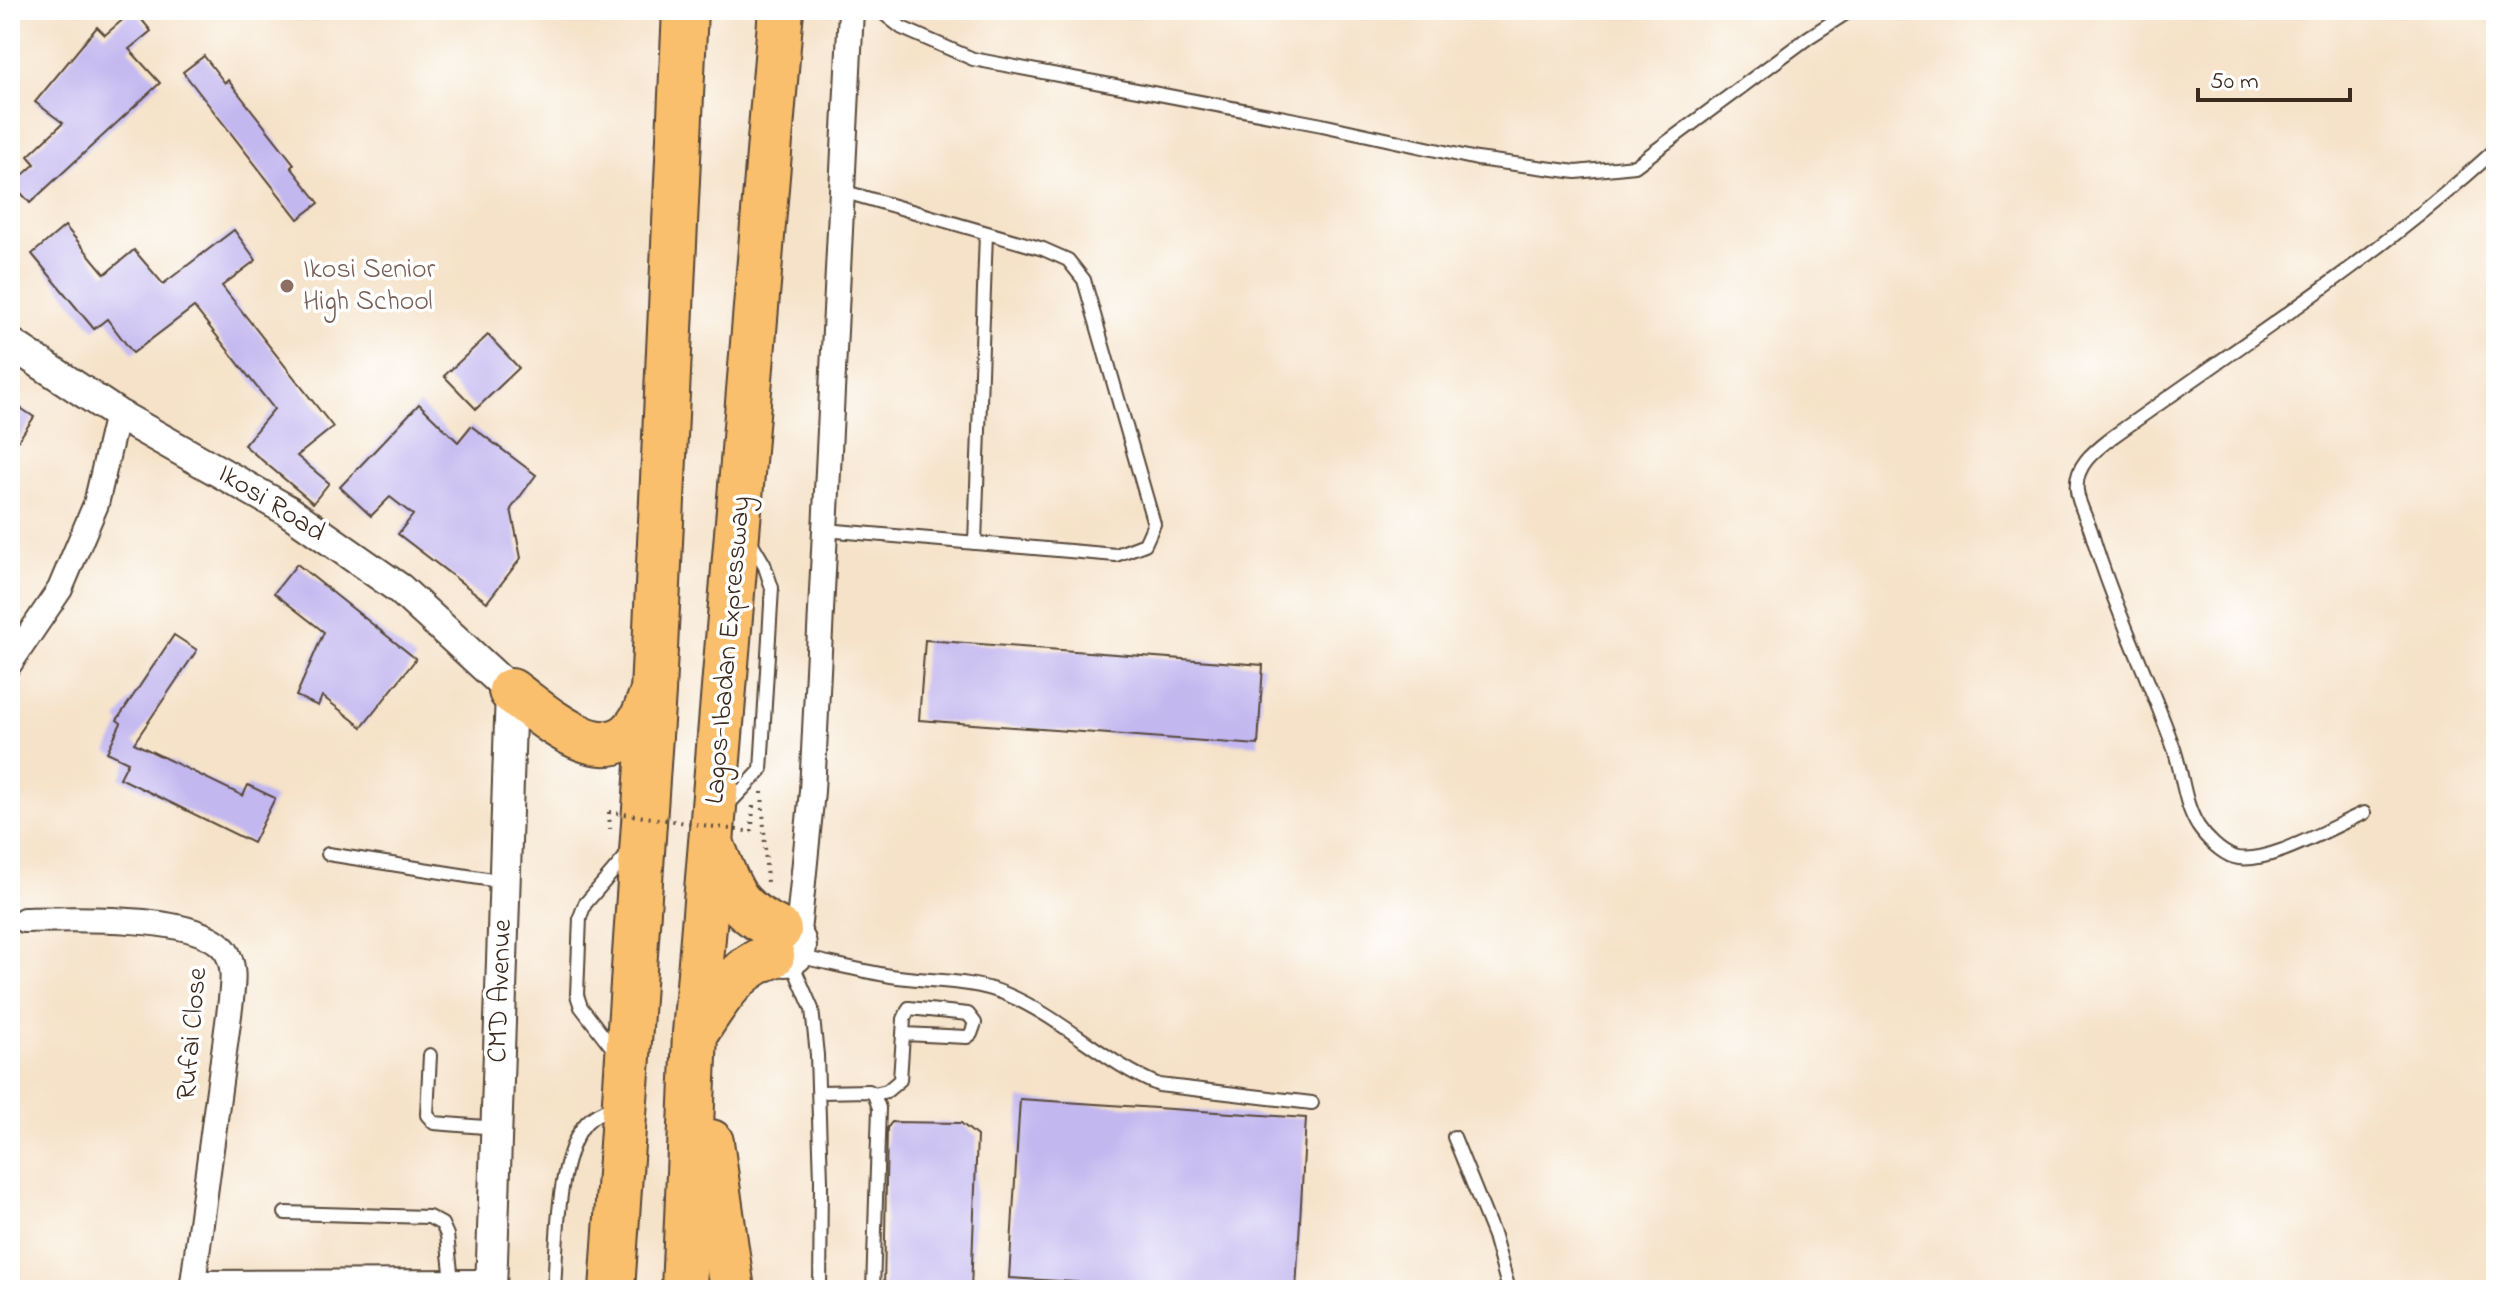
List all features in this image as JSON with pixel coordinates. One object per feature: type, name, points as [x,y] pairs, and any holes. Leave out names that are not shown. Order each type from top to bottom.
[{"type":"highway","points":[[612,1290],[626,1085],[624,837],[653,692],[685,10]]},
{"type":"highway","name":"Lagos-Ibadan Expressway","points":[[684,1290],[695,1033],[727,832],[739,522],[781,10]]},
{"type":"highway","points":[[511,691],[569,731],[594,743],[611,744],[626,738],[640,723],[653,692]]},
{"type":"highway","points":[[727,832],[729,887],[744,910],[788,947],[755,961],[721,994],[695,1033],[732,1290]]},
{"type":"street","points":[[788,947],[812,791],[851,10]]},
{"type":"street","name":"Ikosi Road","points":[[10,343],[117,414],[287,510],[400,589],[511,691]]},
{"type":"street","points":[[10,663],[60,589],[96,504],[117,414]]},
{"type":"street","name":"CMD Avenue","points":[[491,1286],[511,691]]},
{"type":"street","name":"Rufai Close","points":[[24,920],[167,923],[215,940],[229,955],[233,975],[231,1000],[188,1286]]},
{"type":"street","points":[[188,1286],[452,1281],[491,1286]]},
{"type":"lane","points":[[879,10],[902,28],[973,59],[1322,125],[1477,159],[1576,172],[1635,166],[1809,37],[1851,10]]},
{"type":"lane","points":[[2364,813],[2267,857],[2246,860],[2231,857],[2199,828],[2185,799],[2175,751],[2150,684],[2106,581],[2077,491],[2080,472],[2089,455],[2389,239],[2496,149]]},
{"type":"lane","points":[[825,530],[1116,555],[1145,544],[1154,524],[1084,280],[1068,260],[1043,249],[842,191]]},
{"type":"lane","points":[[975,543],[986,233]]},
{"type":"lane","points":[[727,832],[761,770],[772,588],[764,564],[739,522]]},
{"type":"lane","points":[[328,854],[505,882]]},
{"type":"lane","points":[[788,947],[812,1009],[820,1092],[820,1290]]},
{"type":"lane","points":[[788,947],[889,975],[979,986],[1004,993],[1043,1014],[1139,1076],[1159,1085],[1312,1103]]},
{"type":"lane","points":[[820,1092],[862,1090],[874,1094],[887,1091],[900,1080],[905,1013],[909,1008],[968,1014],[975,1023],[967,1037],[904,1034]]},
{"type":"lane","points":[[430,1055],[427,1115],[434,1123],[497,1128]]},
{"type":"lane","points":[[554,1290],[561,1193],[576,1140],[587,1122],[626,1085]]},
{"type":"lane","points":[[873,1290],[879,1108],[874,1094]]},
{"type":"lane","points":[[1454,1137],[1494,1236],[1509,1290]]},
{"type":"lane","points":[[285,1213],[429,1217],[442,1224],[447,1235],[452,1281]]},
{"type":"path","points":[[761,770],[767,887]]},
{"type":"path","points":[[615,801],[624,837],[727,832]]},
{"type":"building","points":[[134,10],[151,31],[129,49],[160,83],[30,203],[13,184],[35,164],[28,156],[63,123],[35,102],[97,27],[105,35]]},
{"type":"building","points":[[204,56],[225,83],[228,80],[294,164],[291,167],[319,203],[298,219],[183,72]]},
{"type":"building","points":[[65,226],[105,274],[134,250],[163,284],[234,230],[256,260],[222,286],[333,427],[297,456],[329,483],[313,503],[244,445],[274,409],[194,307],[133,353],[107,319],[94,329],[32,254]]},
{"type":"building","points":[[488,335],[519,368],[476,409],[444,376]]},
{"type":"building","points":[[10,401],[34,417],[10,453]]},
{"type":"building","points":[[419,404],[458,442],[471,426],[536,475],[511,509],[521,558],[487,602],[398,534],[413,515],[390,497],[371,516],[340,487]]},
{"type":"building","points":[[297,564],[416,659],[362,727],[322,696],[318,706],[296,696],[324,632],[274,593]]},
{"type":"building","points":[[174,635],[197,650],[134,743],[243,796],[248,785],[275,798],[253,843],[120,778],[128,762],[107,752],[121,723],[117,720]]},
{"type":"building","points":[[925,640],[1263,665],[1258,745],[919,720]]},
{"type":"building","points":[[1020,1099],[1306,1118],[1296,1290],[1123,1290],[1123,1285],[1009,1278]]},
{"type":"building","points":[[892,1122],[961,1123],[977,1136],[971,1290],[884,1290],[887,1128]]},
{"type":"place","name":"Ikosi Senior High School","points":[[287,286]]}]
